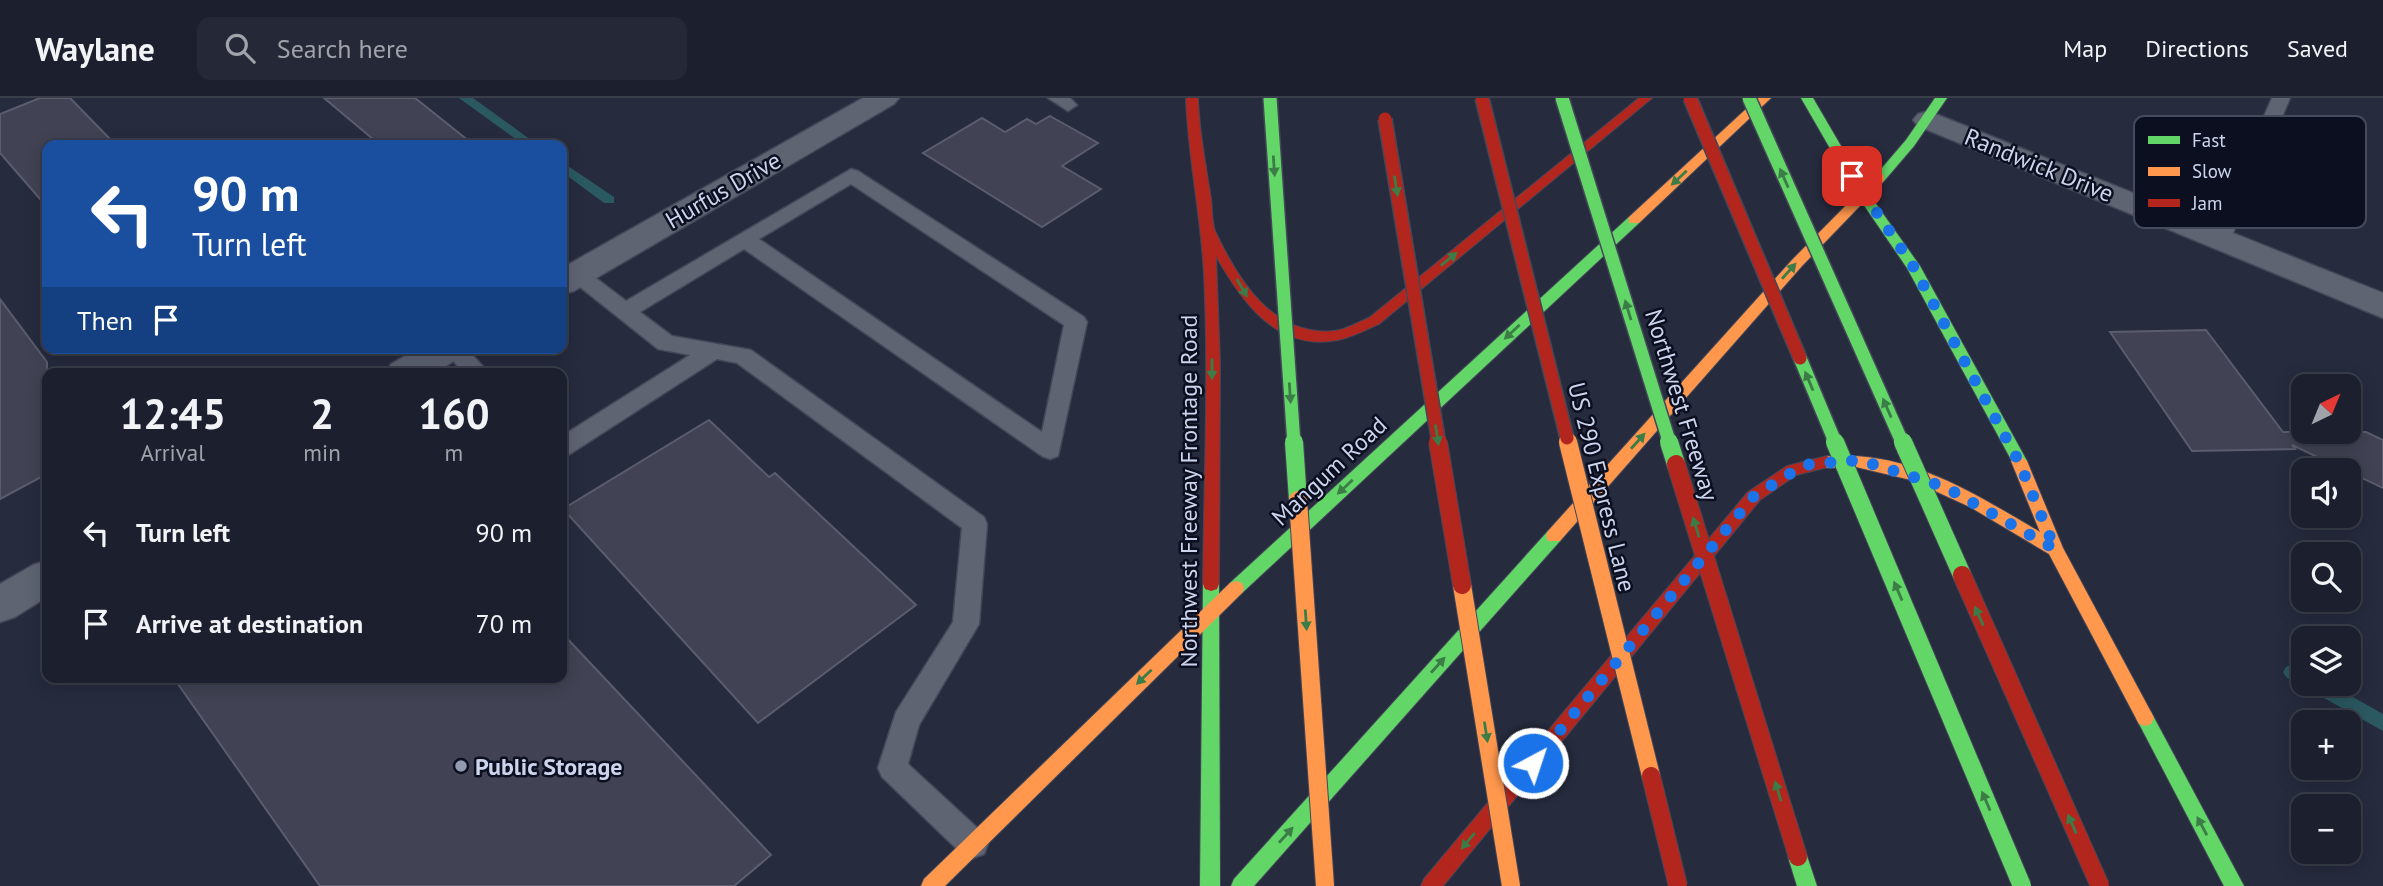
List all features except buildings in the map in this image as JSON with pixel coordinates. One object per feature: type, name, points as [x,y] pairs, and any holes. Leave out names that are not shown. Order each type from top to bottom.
[{"type":"main road","name":"Northwest Freeway Frontage Road","points":[[1192,98],[1192,126],[1208,229],[1212,333],[1210,886]]},
{"type":"main road","points":[[1270,98],[1325,886]]},
{"type":"main road","points":[[1381,98],[1511,886]]},
{"type":"main road","name":"US 290 Express Lane","points":[[1482,98],[1678,886]]},
{"type":"main road","name":"Northwest Freeway","points":[[1562,98],[1807,886]]},
{"type":"main road","points":[[1208,229],[1248,298],[1263,316],[1290,334],[1333,336],[1374,321],[1646,98]]},
{"type":"main road","points":[[1690,98],[2022,886]]},
{"type":"main road","points":[[1749,98],[2099,886]]},
{"type":"main road","name":"Mangum Road","points":[[931,886],[1210,612],[1765,98]]},
{"type":"main road","points":[[1807,98],[1863,195],[1913,266],[2019,462],[2055,549],[2235,886]]},
{"type":"main road","points":[[1241,886],[1797,263],[1863,195],[1934,109]]},
{"type":"main road","points":[[1430,886],[1754,496],[1804,465],[1859,460],[1945,487],[2055,549]]},
{"type":"street","name":"Hurfus Drive","points":[[570,278],[884,98]]},
{"type":"street","name":"Randwick Drive","points":[[1934,109],[2134,201]]},
{"type":"street","name":"Randwick Drive","points":[[2194,228],[2383,306]]},
{"type":"street","points":[[413,368],[437,354]]},
{"type":"street","points":[[0,605],[42,581]]},
{"type":"lane","points":[[2273,116],[2281,98]]},
{"type":"lane","points":[[625,311],[851,174],[1076,322],[1050,450],[744,239]]},
{"type":"lane","points":[[2220,240],[2225,228]]},
{"type":"lane","points":[[570,278],[625,311],[666,343],[743,356],[975,524],[966,624],[906,721],[891,768],[973,844]]},
{"type":"lane","points":[[567,445],[713,351]]},
{"type":"lane","points":[[458,354],[473,368]]},
{"type":"waterway","points":[[465,98],[525,140]]},
{"type":"waterway","points":[[567,170],[609,200]]},
{"type":"waterway","points":[[2335,696],[2383,723]]},
{"type":"traffic: fast","points":[[1270,98],[1298,500]]},
{"type":"traffic: fast","points":[[1562,98],[1676,464]]},
{"type":"traffic: fast","points":[[1749,98],[1962,575]]},
{"type":"traffic: fast","points":[[1807,98],[1863,195],[1913,266],[2019,461]]},
{"type":"traffic: fast","points":[[1880,178],[1910,143],[1941,98]]},
{"type":"traffic: fast","points":[[1236,588],[1634,220]]},
{"type":"traffic: fast","points":[[1800,358],[2022,886]]},
{"type":"traffic: fast","points":[[1241,886],[1554,536]]},
{"type":"traffic: fast","points":[[1210,886],[1211,584]]},
{"type":"traffic: fast","points":[[2145,718],[2234,886]]},
{"type":"traffic: fast","points":[[1798,857],[1807,886]]},
{"type":"traffic: slow","points":[[1634,220],[1765,98]]},
{"type":"traffic: slow","points":[[1554,536],[1797,263],[1880,178]]},
{"type":"traffic: slow","points":[[1567,438],[1651,776]]},
{"type":"traffic: slow","points":[[1827,462],[1856,461],[1886,466],[1916,476],[1975,503],[2055,549]]},
{"type":"traffic: slow","points":[[2019,461],[2055,549],[2145,718]]},
{"type":"traffic: slow","points":[[1298,500],[1325,886]]},
{"type":"traffic: slow","points":[[1462,585],[1511,886]]},
{"type":"traffic: slow","points":[[931,886],[1236,588]]},
{"type":"traffic: jam","points":[[1192,98],[1211,275],[1211,584]]},
{"type":"traffic: jam","points":[[1482,98],[1567,438]]},
{"type":"traffic: jam","points":[[1211,234],[1244,291],[1272,321],[1290,331],[1310,336],[1344,334],[1374,321],[1646,98]]},
{"type":"traffic: jam","points":[[1690,98],[1800,358]]},
{"type":"traffic: jam","points":[[1385,119],[1462,585]]},
{"type":"traffic: jam","points":[[1431,886],[1754,496],[1792,470],[1827,462]]},
{"type":"traffic: jam","points":[[1676,464],[1798,857]]},
{"type":"traffic: jam","points":[[1962,575],[2100,886]]},
{"type":"traffic: jam","points":[[1651,776],[1678,886]]},
{"type":"place","name":"Public Storage","points":[[461,766]]},
{"type":"route","points":[[1533,763],[1754,496],[1804,465],[1859,460],[1945,487],[2055,549],[2019,462],[1913,266],[1852,176]]}]
